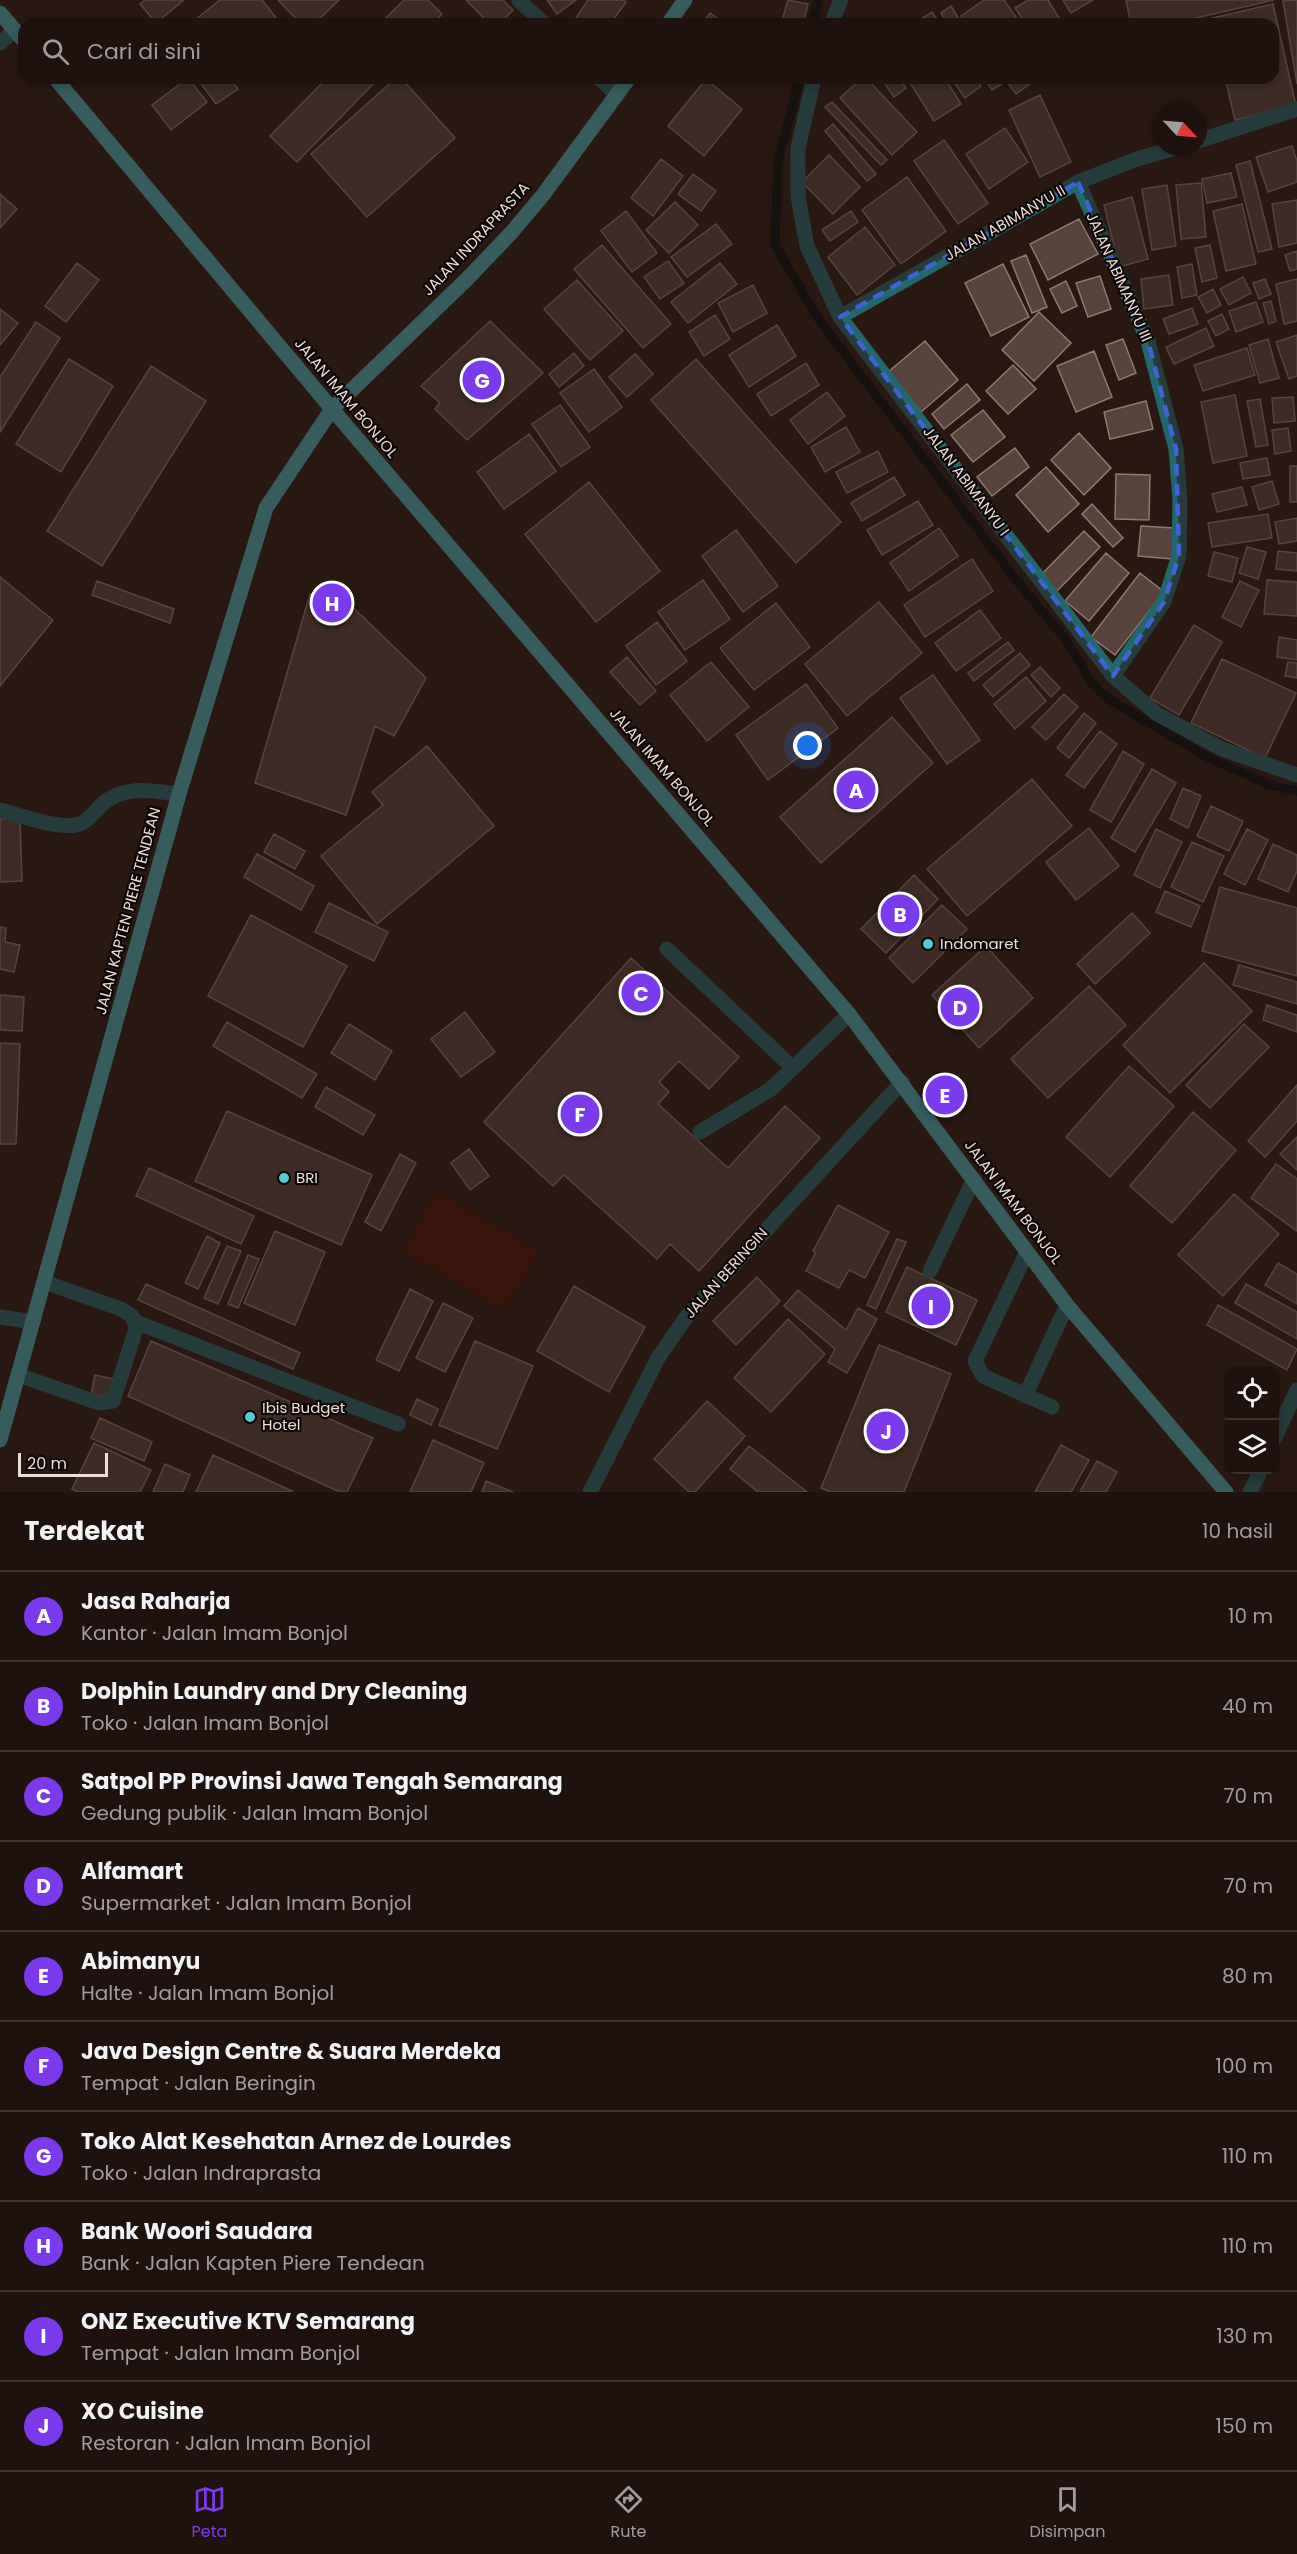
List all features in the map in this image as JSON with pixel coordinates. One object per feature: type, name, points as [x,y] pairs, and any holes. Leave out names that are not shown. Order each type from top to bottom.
[{"type":"main road","points":[[672,18],[685,0]]},
{"type":"main road","points":[[0,13],[18,35]]},
{"type":"main road","name":"JALAN IMAM BONJOL","points":[[60,84],[332,409],[849,1014],[1067,1305],[1226,1492]]},
{"type":"main road","name":"JALAN INDRAPRASTA","points":[[332,409],[466,280],[511,233],[543,195],[625,84]]},
{"type":"main road","name":"JALAN KAPTEN PIERE TENDEAN","points":[[0,1440],[179,794],[266,508],[332,409]]},
{"type":"street","points":[[519,0],[538,18]]},
{"type":"street","points":[[834,18],[841,0]]},
{"type":"street","points":[[0,43],[18,36]]},
{"type":"street","points":[[605,84],[617,95]]},
{"type":"street","name":"JALAN ABIMANYU I","points":[[813,84],[798,148],[798,196],[807,246],[840,317],[1113,676],[1157,714],[1222,749],[1297,775]]},
{"type":"street","points":[[1207,138],[1296,111]]},
{"type":"street","name":"JALAN ABIMANYU II","points":[[840,317],[1078,182],[1153,154]]},
{"type":"street","name":"JALAN ABIMANYU III","points":[[1078,182],[1148,341],[1176,448],[1180,500],[1179,556],[1164,602],[1113,676]]},
{"type":"street","points":[[0,810],[63,826],[82,823],[109,799],[120,793],[142,789],[179,794]]},
{"type":"street","points":[[668,950],[793,1068]]},
{"type":"street","points":[[700,1132],[771,1089],[849,1014]]},
{"type":"street","name":"JALAN BERINGIN","points":[[590,1492],[658,1358],[687,1316],[902,1082]]},
{"type":"street","points":[[930,1271],[974,1179]]},
{"type":"street","points":[[1027,1252],[975,1361],[983,1376],[1052,1407]]},
{"type":"street","points":[[18,1376],[99,1403],[113,1401],[136,1329],[133,1317],[121,1309],[44,1282]]},
{"type":"street","points":[[1025,1396],[1067,1305]]},
{"type":"street","points":[[0,1317],[33,1322]]},
{"type":"street","points":[[136,1322],[398,1424]]},
{"type":"street","points":[[1279,1430],[1297,1390]]},
{"type":"street","points":[[1250,1492],[1259,1474]]},
{"type":"highlighted area","points":[[1078,182],[1148,341],[1176,449],[1179,556],[1164,602],[1113,676],[840,317]]},
{"type":"shaded area","points":[[437,1191],[539,1251],[504,1311],[402,1251]]},
{"type":"building","points":[[145,0],[184,0],[162,18],[152,18],[140,4]]},
{"type":"building","points":[[220,0],[262,0],[276,18],[197,18]]},
{"type":"building","points":[[278,0],[339,0],[320,18],[295,18]]},
{"type":"building","points":[[404,0],[428,0],[442,14],[438,18],[386,18]]},
{"type":"building","points":[[466,0],[503,0],[513,10],[505,18],[484,18]]},
{"type":"building","points":[[547,0],[576,0],[557,14]]},
{"type":"building","points":[[588,0],[624,0],[626,2],[614,18],[576,18]]},
{"type":"building","points":[[788,0],[808,4],[804,18],[783,18]]},
{"type":"building","points":[[984,0],[1004,0],[1017,18],[962,18],[961,16]]},
{"type":"building","points":[[1028,0],[1048,0],[1059,18],[1022,18],[1015,8]]},
{"type":"building","points":[[1063,0],[1093,0],[1071,13]]},
{"type":"building","points":[[1126,0],[1274,0],[1196,18],[1130,18]]},
{"type":"building","points":[[1297,0],[1297,84],[1283,1]]},
{"type":"building","points":[[1273,4],[1276,18],[1212,18]]},
{"type":"building","points":[[951,6],[958,18],[944,18],[941,13]]},
{"type":"building","points":[[932,12],[936,18],[923,18]]},
{"type":"building","points":[[710,13],[717,18],[706,18]]},
{"type":"building","points":[[1279,31],[1296,106],[1235,120],[1226,84],[1279,84]]},
{"type":"building","points":[[180,84],[193,84],[207,102],[171,130],[152,105]]},
{"type":"building","points":[[201,84],[234,84],[238,89],[216,104]]},
{"type":"building","points":[[321,84],[373,84],[297,162],[270,136]]},
{"type":"building","points":[[389,84],[406,84],[455,138],[367,217],[311,154]]},
{"type":"building","points":[[702,84],[712,84],[742,109],[704,156],[668,126]]},
{"type":"building","points":[[855,84],[872,84],[917,132],[892,155],[840,98]]},
{"type":"building","points":[[885,84],[903,84],[906,88],[894,97]]},
{"type":"building","points":[[911,84],[949,84],[961,104],[934,121]]},
{"type":"building","points":[[955,84],[980,84],[981,86],[965,98]]},
{"type":"building","points":[[988,84],[1002,84],[992,90]]},
{"type":"building","points":[[1008,84],[1030,84],[1016,94]]},
{"type":"building","points":[[1040,95],[1071,162],[1040,177],[1009,110]]},
{"type":"building","points":[[832,102],[887,160],[881,165],[825,107]]},
{"type":"building","points":[[833,124],[876,174],[867,181],[825,131]]},
{"type":"building","points":[[1005,128],[1028,162],[989,189],[966,154]]},
{"type":"building","points":[[944,140],[988,203],[958,224],[914,161]]},
{"type":"building","points":[[1292,146],[1297,161],[1297,182],[1268,192],[1256,157]]},
{"type":"building","points":[[829,155],[860,187],[833,214],[802,182]]},
{"type":"building","points":[[661,159],[683,176],[653,216],[631,198]]},
{"type":"building","points":[[1250,161],[1272,249],[1258,252],[1236,165]]},
{"type":"building","points":[[1231,173],[1237,197],[1207,203],[1202,179]]},
{"type":"building","points":[[693,174],[716,191],[701,211],[678,194]]},
{"type":"building","points":[[907,177],[946,231],[901,264],[862,210]]},
{"type":"building","points":[[1201,183],[1206,237],[1181,239],[1176,185]]},
{"type":"building","points":[[1167,185],[1176,246],[1152,250],[1142,189]]},
{"type":"building","points":[[0,194],[17,209],[0,228]]},
{"type":"building","points":[[1132,197],[1148,259],[1119,267],[1104,205]]},
{"type":"building","points":[[1297,200],[1297,243],[1279,247],[1272,204]]},
{"type":"building","points":[[675,202],[698,225],[669,253],[646,230]]},
{"type":"building","points":[[1242,204],[1256,264],[1226,271],[1213,211]]},
{"type":"building","points":[[626,211],[657,253],[632,272],[601,231]]},
{"type":"building","points":[[851,211],[858,222],[830,241],[822,230]]},
{"type":"building","points":[[1079,219],[1098,254],[1048,280],[1030,244]]},
{"type":"building","points":[[716,224],[732,244],[687,277],[671,257]]},
{"type":"building","points":[[865,227],[895,265],[857,295],[828,257]]},
{"type":"building","points":[[602,245],[671,324],[643,348],[574,269]]},
{"type":"building","points":[[1210,245],[1217,278],[1202,282],[1195,248]]},
{"type":"building","points":[[1297,251],[1297,269],[1290,271],[1285,255]]},
{"type":"building","points":[[1026,255],[1047,307],[1032,313],[1011,261]]},
{"type":"building","points":[[668,261],[684,283],[660,299],[644,277]]},
{"type":"building","points":[[77,263],[99,280],[66,322],[45,306]]},
{"type":"building","points":[[720,263],[737,284],[688,323],[671,302]]},
{"type":"building","points":[[1003,264],[1029,317],[991,336],[965,283]]},
{"type":"building","points":[[1192,264],[1197,295],[1182,298],[1177,267]]},
{"type":"building","points":[[1169,275],[1173,305],[1144,309],[1141,279]]},
{"type":"building","points":[[1100,276],[1111,309],[1088,317],[1076,283]]},
{"type":"building","points":[[1243,277],[1251,293],[1229,305],[1220,289]]},
{"type":"building","points":[[1265,279],[1271,294],[1259,299],[1253,283]]},
{"type":"building","points":[[1297,279],[1297,321],[1284,324],[1276,284]]},
{"type":"building","points":[[577,280],[623,331],[590,360],[544,309]]},
{"type":"building","points":[[1066,281],[1077,306],[1062,313],[1050,289]]},
{"type":"building","points":[[753,285],[767,313],[733,332],[718,303]]},
{"type":"building","points":[[1213,289],[1221,305],[1207,313],[1198,297]]},
{"type":"building","points":[[1271,301],[1276,321],[1269,324],[1263,303]]},
{"type":"building","points":[[1256,302],[1263,322],[1236,332],[1229,311]]},
{"type":"building","points":[[1192,308],[1198,324],[1169,334],[1163,319]]},
{"type":"building","points":[[0,309],[18,323],[0,345]]},
{"type":"building","points":[[1039,312],[1071,343],[1034,381],[1002,350]]},
{"type":"building","points":[[1222,314],[1229,329],[1216,336],[1208,321]]},
{"type":"building","points":[[715,315],[730,339],[704,356],[689,332]]},
{"type":"building","points":[[490,321],[543,373],[467,440],[435,409],[440,403],[421,386]]},
{"type":"building","points":[[36,322],[60,338],[0,432],[0,377]]},
{"type":"building","points":[[777,325],[796,356],[749,387],[729,355]]},
{"type":"building","points":[[1206,328],[1214,346],[1174,364],[1166,347]]},
{"type":"building","points":[[1297,335],[1297,376],[1289,379],[1276,342]]},
{"type":"building","points":[[1123,339],[1136,373],[1119,380],[1106,345]]},
{"type":"building","points":[[1268,339],[1279,378],[1260,383],[1249,345]]},
{"type":"building","points":[[925,341],[958,380],[921,412],[888,372]]},
{"type":"building","points":[[1247,348],[1255,375],[1203,391],[1194,365]]},
{"type":"building","points":[[1094,351],[1112,397],[1076,412],[1057,366]]},
{"type":"building","points":[[574,353],[584,366],[559,387],[549,374]]},
{"type":"building","points":[[635,354],[653,374],[627,397],[609,377]]},
{"type":"building","points":[[69,359],[113,386],[61,472],[16,444]]},
{"type":"building","points":[[696,359],[841,522],[796,563],[651,400]]},
{"type":"building","points":[[806,363],[819,385],[771,416],[757,394]]},
{"type":"building","points":[[1013,365],[1036,389],[1008,414],[986,391]]},
{"type":"building","points":[[151,366],[206,401],[102,566],[47,531]]},
{"type":"building","points":[[594,369],[622,407],[589,432],[560,393]]},
{"type":"building","points":[[967,384],[980,400],[944,429],[932,414]]},
{"type":"building","points":[[827,392],[845,416],[808,444],[790,420]]},
{"type":"building","points":[[1235,395],[1247,456],[1213,463],[1201,402]]},
{"type":"building","points":[[1293,397],[1295,421],[1274,423],[1272,398]]},
{"type":"building","points":[[1260,399],[1268,445],[1256,447],[1247,401]]},
{"type":"building","points":[[1146,401],[1153,429],[1110,439],[1104,412]]},
{"type":"building","points":[[560,405],[590,447],[561,467],[532,424]]},
{"type":"building","points":[[983,410],[1005,437],[973,462],[951,435]]},
{"type":"building","points":[[846,427],[860,452],[825,472],[811,447]]},
{"type":"building","points":[[1288,428],[1291,451],[1275,454],[1272,430]]},
{"type":"building","points":[[1079,433],[1111,468],[1084,495],[1051,460]]},
{"type":"building","points":[[529,434],[556,471],[504,509],[477,472]]},
{"type":"building","points":[[1015,448],[1029,467],[992,496],[977,477]]},
{"type":"building","points":[[878,451],[888,472],[847,493],[836,472]]},
{"type":"building","points":[[1267,458],[1270,475],[1243,479],[1240,463]]},
{"type":"building","points":[[1290,466],[1297,466],[1297,502],[1290,502]]},
{"type":"building","points":[[1046,467],[1079,504],[1048,532],[1016,495]]},
{"type":"building","points":[[1116,474],[1150,475],[1149,520],[1115,519]]},
{"type":"building","points":[[894,477],[905,495],[862,521],[851,503]]},
{"type":"building","points":[[1272,481],[1279,504],[1259,510],[1252,487]]},
{"type":"building","points":[[589,482],[660,571],[596,622],[525,534]]},
{"type":"building","points":[[1242,487],[1247,505],[1217,512],[1212,494]]},
{"type":"building","points":[[918,501],[933,525],[882,555],[867,530]]},
{"type":"building","points":[[1092,504],[1123,538],[1113,547],[1082,514]]},
{"type":"building","points":[[1268,514],[1272,538],[1212,547],[1208,523]]},
{"type":"building","points":[[1297,518],[1297,541],[1279,544],[1275,522]]},
{"type":"building","points":[[1141,526],[1175,528],[1172,559],[1138,556]]},
{"type":"building","points":[[939,528],[958,556],[909,591],[890,563]]},
{"type":"building","points":[[736,530],[778,586],[743,612],[702,556]]},
{"type":"building","points":[[1084,531],[1100,547],[1056,592],[1040,576]]},
{"type":"building","points":[[1247,547],[1266,552],[1258,579],[1239,573]]},
{"type":"building","points":[[1278,551],[1297,553],[1297,571],[1276,569]]},
{"type":"building","points":[[1214,552],[1238,558],[1232,582],[1208,576]]},
{"type":"building","points":[[1106,553],[1129,573],[1089,621],[1065,601]]},
{"type":"building","points":[[972,559],[993,591],[925,637],[904,605]]},
{"type":"building","points":[[1140,573],[1164,592],[1115,655],[1091,637]]},
{"type":"building","points":[[0,577],[53,620],[0,686]]},
{"type":"building","points":[[703,580],[730,619],[685,650],[658,612]]},
{"type":"building","points":[[1267,580],[1297,582],[1297,616],[1264,614]]},
{"type":"building","points":[[97,581],[174,609],[170,623],[92,595]]},
{"type":"building","points":[[1240,581],[1259,590],[1241,627],[1222,617]]},
{"type":"building","points":[[336,591],[426,678],[394,736],[375,726],[346,815],[255,783],[310,594]]},
{"type":"building","points":[[879,602],[922,653],[847,716],[805,664]]},
{"type":"building","points":[[776,603],[810,647],[754,690],[720,648]]},
{"type":"building","points":[[980,610],[1001,638],[956,671],[935,643]]},
{"type":"building","points":[[657,622],[687,661],[656,685],[626,646]]},
{"type":"building","points":[[1194,625],[1222,642],[1179,715],[1150,698]]},
{"type":"building","points":[[1279,637],[1297,640],[1297,660],[1277,657]]},
{"type":"building","points":[[1008,642],[1014,650],[974,681],[968,673]]},
{"type":"building","points":[[1020,653],[1030,665],[993,697],[983,685]]},
{"type":"building","points":[[627,657],[656,691],[640,705],[610,672]]},
{"type":"building","points":[[1222,659],[1296,693],[1265,758],[1191,723]]},
{"type":"building","points":[[711,662],[749,707],[707,741],[670,695]]},
{"type":"building","points":[[1288,662],[1297,663],[1297,678],[1285,676]]},
{"type":"building","points":[[1040,667],[1060,688],[1051,697],[1031,675]]},
{"type":"building","points":[[933,675],[980,740],[947,764],[900,698]]},
{"type":"building","points":[[1026,677],[1046,701],[1015,729],[994,704]]},
{"type":"building","points":[[806,684],[838,728],[768,780],[736,735]]},
{"type":"building","points":[[1064,694],[1078,707],[1046,740],[1032,727]]},
{"type":"building","points":[[1084,713],[1096,723],[1069,758],[1057,748]]},
{"type":"building","points":[[892,717],[933,763],[821,863],[780,817]]},
{"type":"building","points":[[1100,731],[1117,744],[1084,788],[1066,775]]},
{"type":"building","points":[[427,746],[494,826],[377,924],[321,856],[383,805],[372,792]]},
{"type":"building","points":[[1123,751],[1144,764],[1111,822],[1090,810]]},
{"type":"building","points":[[1152,769],[1176,783],[1135,852],[1111,838]]},
{"type":"building","points":[[1032,779],[1072,826],[967,916],[927,869]]},
{"type":"building","points":[[1183,788],[1201,796],[1188,828],[1170,819]]},
{"type":"building","points":[[1211,806],[1243,821],[1229,851],[1197,836]]},
{"type":"building","points":[[20,818],[22,881],[0,882],[0,819]]},
{"type":"building","points":[[1089,828],[1119,866],[1076,900],[1046,862]]},
{"type":"building","points":[[1156,829],[1182,842],[1160,888],[1134,875]]},
{"type":"building","points":[[1247,829],[1268,840],[1245,885],[1224,874]]},
{"type":"building","points":[[274,834],[305,851],[295,869],[264,852]]},
{"type":"building","points":[[1192,842],[1224,856],[1203,902],[1171,887]]},
{"type":"building","points":[[1273,844],[1297,855],[1297,871],[1288,892],[1258,879]]},
{"type":"building","points":[[257,854],[314,886],[301,910],[244,877]]},
{"type":"building","points":[[914,875],[938,899],[886,953],[861,929]]},
{"type":"building","points":[[1220,887],[1297,908],[1297,976],[1202,951]]},
{"type":"building","points":[[1165,891],[1200,906],[1191,927],[1156,912]]},
{"type":"building","points":[[329,903],[388,932],[374,961],[315,932]]},
{"type":"building","name":"Indomaret","points":[[942,905],[967,929],[913,983],[889,958]]},
{"type":"building","points":[[1132,913],[1150,933],[1095,984],[1077,964]]},
{"type":"building","points":[[251,915],[347,966],[303,1047],[208,996]]},
{"type":"building","points":[[0,927],[6,928],[5,942],[20,945],[14,972],[0,969]]},
{"type":"building","points":[[986,946],[1033,998],[979,1048],[932,995]]},
{"type":"building","points":[[631,958],[739,1057],[709,1089],[679,1061],[659,1082],[669,1092],[658,1104],[728,1168],[785,1106],[820,1138],[699,1271],[670,1244],[657,1259],[564,1175],[553,1186],[484,1122]]},
{"type":"building","points":[[1204,963],[1252,1011],[1170,1093],[1123,1045]]},
{"type":"building","points":[[1239,965],[1297,982],[1297,1004],[1233,985]]},
{"type":"building","points":[[1089,986],[1126,1025],[1048,1098],[1011,1059]]},
{"type":"building","points":[[0,995],[24,997],[22,1031],[0,1030]]},
{"type":"building","points":[[1267,1005],[1297,1015],[1297,1032],[1263,1020]]},
{"type":"building","points":[[465,1012],[495,1052],[461,1077],[431,1039]]},
{"type":"building","points":[[227,1022],[317,1074],[302,1098],[213,1046]]},
{"type":"building","points":[[349,1024],[392,1051],[375,1080],[331,1053]]},
{"type":"building","points":[[1244,1024],[1269,1047],[1210,1108],[1186,1085]]},
{"type":"building","points":[[0,1043],[20,1044],[16,1144],[0,1144]]},
{"type":"building","points":[[1129,1066],[1174,1106],[1110,1177],[1066,1137]]},
{"type":"building","points":[[1297,1085],[1297,1121],[1265,1157],[1248,1141]]},
{"type":"building","points":[[326,1087],[375,1115],[363,1135],[315,1107]]},
{"type":"building","name":"BRI","points":[[227,1111],[372,1175],[341,1245],[195,1181]]},
{"type":"building","points":[[1193,1112],[1236,1150],[1172,1223],[1130,1186]]},
{"type":"building","points":[[1297,1137],[1297,1170],[1280,1154]]},
{"type":"building","points":[[469,1149],[489,1176],[470,1190],[451,1163]]},
{"type":"building","points":[[400,1154],[416,1163],[381,1231],[365,1222]]},
{"type":"building","points":[[1276,1164],[1297,1179],[1297,1231],[1251,1198]]},
{"type":"building","points":[[149,1168],[254,1216],[241,1244],[136,1196]]},
{"type":"building","points":[[1234,1194],[1279,1234],[1223,1296],[1178,1255]]},
{"type":"building","points":[[838,1205],[889,1232],[865,1278],[849,1270],[839,1288],[806,1271],[816,1252],[813,1251]]},
{"type":"building","points":[[275,1231],[325,1252],[295,1325],[244,1303]]},
{"type":"building","points":[[207,1236],[220,1243],[198,1289],[185,1283]]},
{"type":"building","points":[[897,1239],[906,1242],[876,1309],[867,1305]]},
{"type":"building","points":[[227,1246],[241,1251],[218,1304],[204,1298]]},
{"type":"building","points":[[248,1255],[259,1259],[238,1308],[228,1304]]},
{"type":"building","points":[[1278,1263],[1297,1274],[1297,1304],[1265,1285]]},
{"type":"building","points":[[907,1267],[977,1300],[956,1345],[886,1312]]},
{"type":"building","points":[[757,1277],[780,1301],[736,1345],[713,1321]]},
{"type":"building","points":[[146,1284],[300,1353],[293,1369],[138,1300]]},
{"type":"building","points":[[1246,1284],[1297,1312],[1297,1339],[1235,1303]]},
{"type":"building","points":[[574,1286],[645,1327],[609,1392],[537,1351]]},
{"type":"building","points":[[410,1289],[433,1301],[399,1371],[376,1360]]},
{"type":"building","points":[[798,1290],[846,1330],[858,1308],[877,1319],[847,1373],[828,1362],[835,1349],[784,1306]]},
{"type":"building","points":[[443,1303],[473,1318],[445,1372],[416,1358]]},
{"type":"building","points":[[1218,1305],[1297,1349],[1287,1370],[1207,1325]]},
{"type":"building","points":[[788,1319],[825,1354],[771,1412],[734,1378]]},
{"type":"building","name":"Ibis Budget Hotel","points":[[151,1341],[373,1438],[347,1492],[340,1492],[128,1396]]},
{"type":"building","points":[[475,1341],[533,1366],[497,1449],[439,1425]]},
{"type":"building","points":[[879,1345],[951,1374],[904,1492],[831,1492],[821,1488]]},
{"type":"building","points":[[95,1375],[114,1379],[109,1398],[91,1394]]},
{"type":"building","points":[[417,1399],[438,1409],[431,1425],[410,1415]]},
{"type":"building","points":[[707,1401],[745,1436],[695,1492],[689,1492],[654,1459]]},
{"type":"building","points":[[100,1418],[152,1442],[144,1461],[91,1438]]},
{"type":"building","points":[[433,1440],[484,1463],[471,1492],[410,1492]]},
{"type":"building","points":[[94,1443],[151,1470],[140,1492],[78,1492],[72,1489]]},
{"type":"building","points":[[1061,1445],[1089,1460],[1071,1492],[1035,1492]]},
{"type":"building","points":[[749,1446],[807,1492],[758,1492],[730,1469]]},
{"type":"building","points":[[213,1455],[292,1491],[196,1492]]},
{"type":"building","points":[[1097,1461],[1117,1472],[1106,1492],[1080,1492]]},
{"type":"building","points":[[165,1464],[190,1475],[183,1492],[153,1492]]},
{"type":"building","points":[[486,1481],[513,1492],[482,1492]]},
{"type":"waterway","points":[[814,18],[818,0]]},
{"type":"waterway","points":[[798,84],[778,161],[775,245],[817,317],[1016,580],[1066,640],[1091,682],[1105,697],[1209,758],[1267,784],[1297,791]]},
{"type":"place","name":"Toko Alat Kesehatan Arnez de Lourdes","points":[[482,380]]},
{"type":"place","name":"Bank Woori Saudara","points":[[332,603]]},
{"type":"place","name":"Jasa Raharja","points":[[856,790]]},
{"type":"place","name":"Dolphin Laundry and Dry Cleaning","points":[[900,914]]},
{"type":"place","name":"Indomaret","points":[[928,944]]},
{"type":"place","name":"Satpol PP Provinsi Jawa Tengah Semarang","points":[[641,993]]},
{"type":"place","name":"Alfamart","points":[[960,1007]]},
{"type":"place","name":"Abimanyu","points":[[945,1095]]},
{"type":"place","name":"Java Design Centre & Suara Merdeka","points":[[580,1114]]},
{"type":"place","name":"BRI","points":[[284,1178]]},
{"type":"place","name":"ONZ Executive KTV Semarang","points":[[931,1306]]},
{"type":"place","name":"Ibis Budget Hotel","points":[[250,1417]]},
{"type":"place","name":"XO Cuisine","points":[[886,1431]]}]
